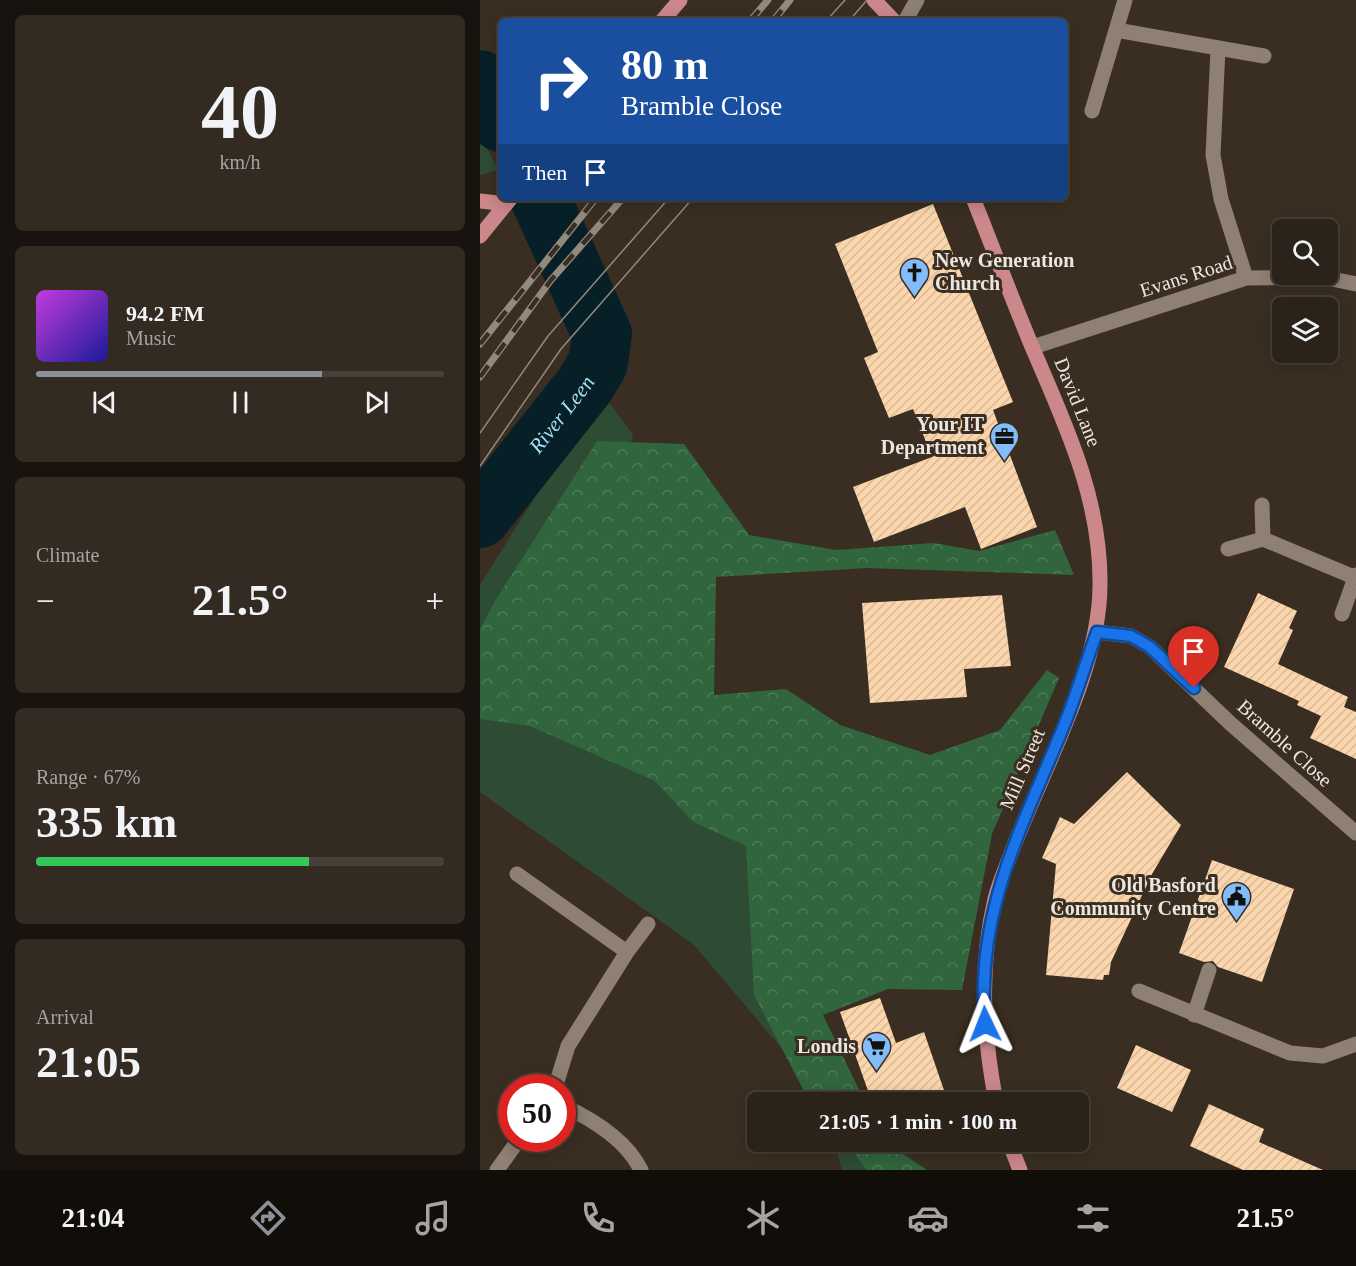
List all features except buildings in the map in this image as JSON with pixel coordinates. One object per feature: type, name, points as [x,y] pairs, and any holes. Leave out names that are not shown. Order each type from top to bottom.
[{"type":"main road","points":[[665,18],[680,0]]},
{"type":"main road","points":[[874,0],[891,18]]},
{"type":"main road","points":[[480,201],[509,201]]},
{"type":"main road","points":[[480,236],[509,201]]},
{"type":"main road","name":"David Lane","points":[[974,201],[1074,443],[1093,505],[1099,537],[1100,566],[1097,632]]},
{"type":"main road","name":"Mill Street","points":[[994,1092],[988,1061],[983,1005],[985,953],[995,897],[1022,822],[1066,721],[1097,632]]},
{"type":"main road","points":[[1013,1152],[1020,1170]]},
{"type":"street","points":[[907,18],[917,0]]},
{"type":"street","points":[[1092,111],[1125,0]]},
{"type":"street","points":[[1116,30],[1264,57]]},
{"type":"street","points":[[1218,49],[1213,155],[1221,199],[1246,278]]},
{"type":"street","name":"Evans Road","points":[[1033,347],[1246,278],[1322,277],[1356,284]]},
{"type":"street","points":[[1262,505],[1263,539]]},
{"type":"street","points":[[1228,549],[1263,539],[1355,576],[1342,614]]},
{"type":"street","name":"Bramble Close","points":[[1097,632],[1131,636],[1150,647],[1231,723],[1356,833]]},
{"type":"street","points":[[517,874],[627,951]]},
{"type":"street","points":[[559,1074],[568,1046],[627,951],[648,924]]},
{"type":"street","points":[[1194,1015],[1209,970]]},
{"type":"street","points":[[1139,990],[1194,1015],[1290,1053],[1323,1056],[1356,1044]]},
{"type":"street","points":[[576,1112],[586,1117],[634,1155],[641,1170]]},
{"type":"street","points":[[497,1170],[509,1152]]},
{"type":"green space","points":[[480,133],[498,170],[480,175]]},
{"type":"green space","points":[[601,392],[633,434],[568,713],[757,846],[820,1092],[694,945],[480,792],[480,585]]},
{"type":"green space","points":[[597,441],[684,444],[749,535],[836,550],[934,543],[979,551],[1055,530],[1074,575],[867,568],[716,577],[714,695],[786,689],[840,725],[930,755],[1000,730],[1047,670],[1059,678],[992,834],[962,990],[888,989],[823,1015],[860,1092],[804,1092],[754,995],[746,846],[693,822],[655,781],[530,726],[480,719],[480,629],[495,601]]},
{"type":"green space","points":[[837,1152],[878,1152],[898,1170],[842,1170]]},
{"type":"green space","points":[[853,1152],[900,1152],[927,1170],[867,1170]]},
{"type":"waterway","name":"River Leen","points":[[480,80],[498,116]]},
{"type":"waterway","name":"River Leen","points":[[480,518],[585,385],[598,363],[602,334],[541,201]]},
{"type":"tram line","points":[[829,18],[845,0]]},
{"type":"tram line","points":[[852,18],[867,0]]},
{"type":"tram line","points":[[480,433],[548,336],[666,201]]},
{"type":"tram line","points":[[480,466],[561,349],[690,201]]},
{"type":"railway","points":[[753,18],[768,0]]},
{"type":"railway","points":[[775,18],[790,0]]},
{"type":"railway","points":[[480,344],[594,201]]},
{"type":"railway","points":[[480,377],[551,280],[620,201]]},
{"type":"place","name":"New Generation Church","points":[[914,298]]},
{"type":"place","name":"Your IT Department","points":[[1005,462]]},
{"type":"place","name":"Old Basford Community Centre","points":[[1237,922]]},
{"type":"place","name":"Londis","points":[[877,1072]]},
{"type":"route","points":[[985,1024],[983,1005],[985,953],[995,897],[1022,822],[1066,721],[1097,632],[1131,636],[1150,647],[1194,688]]}]
